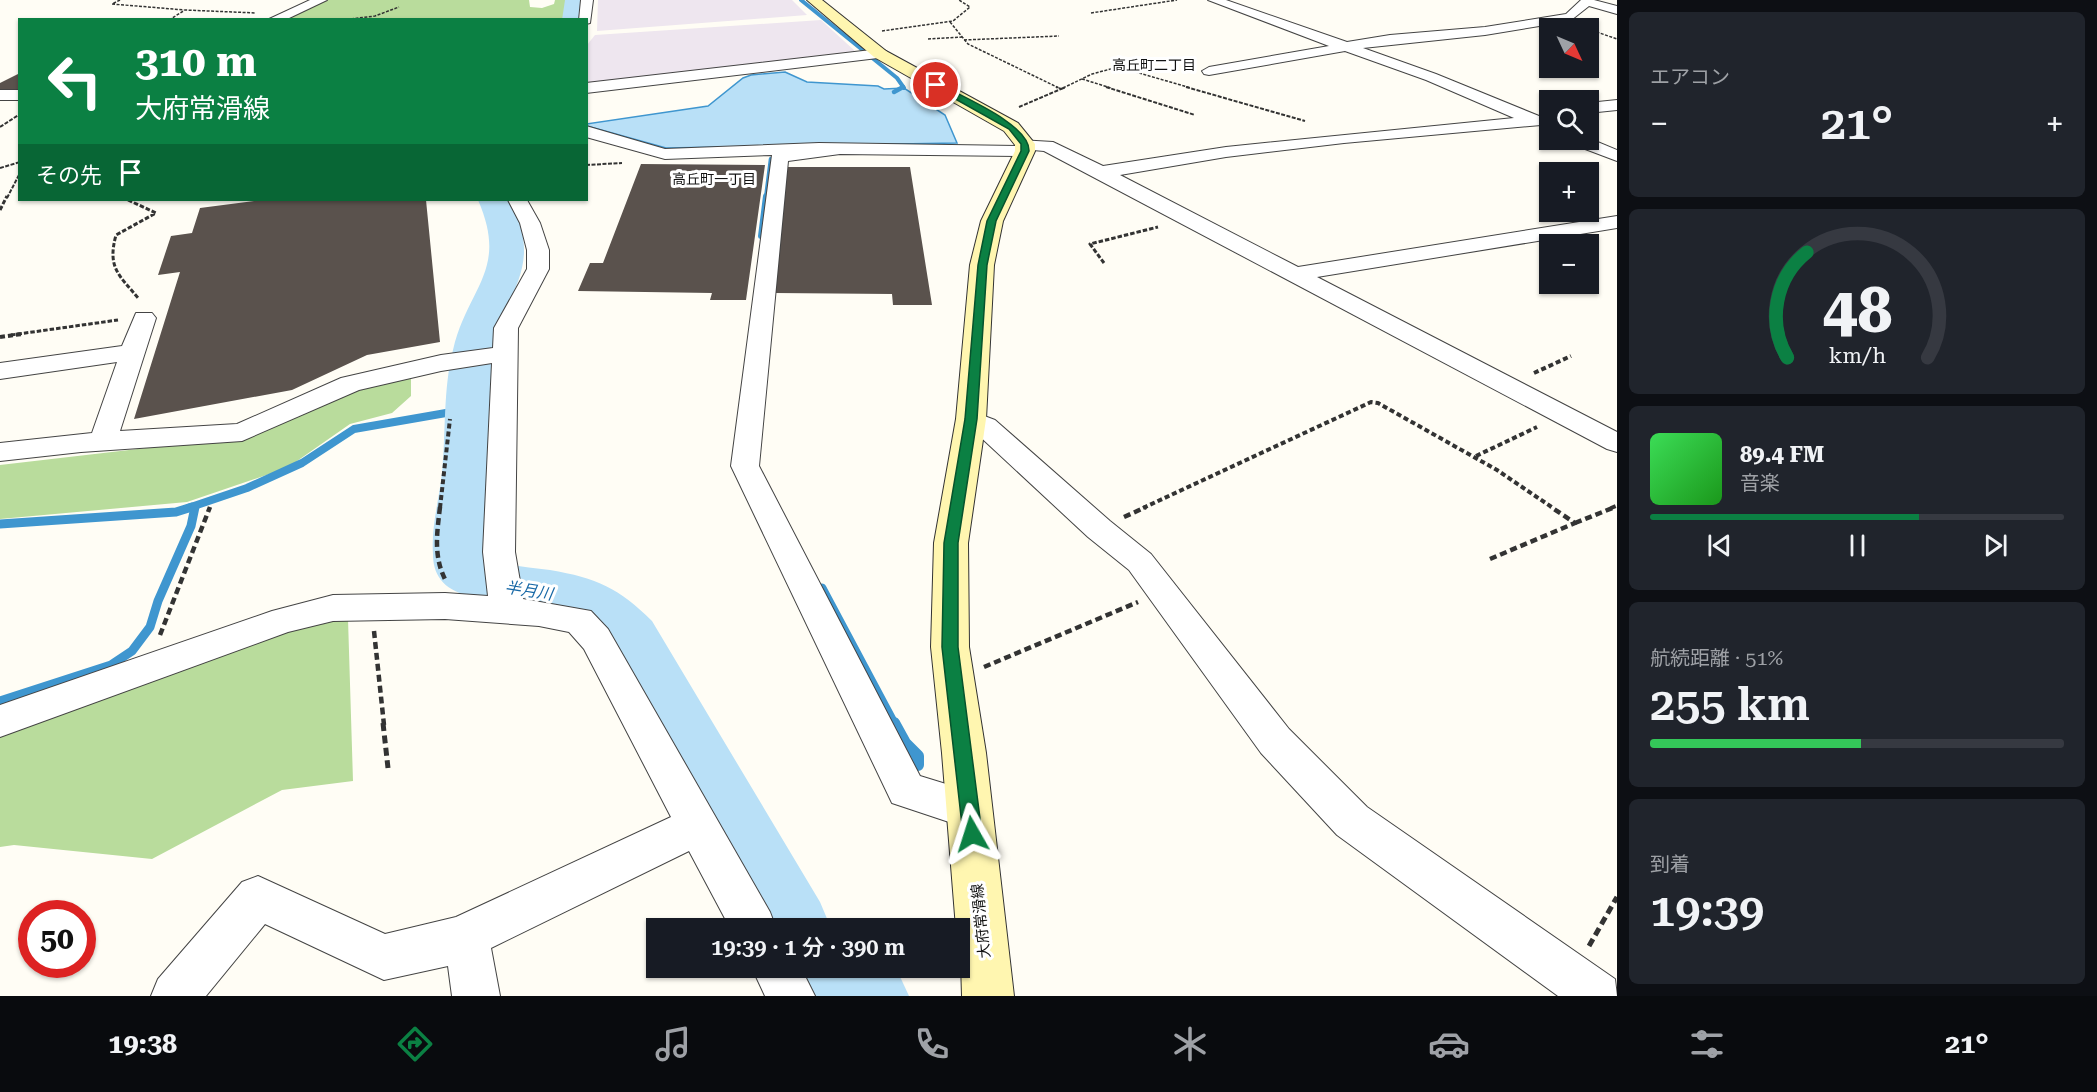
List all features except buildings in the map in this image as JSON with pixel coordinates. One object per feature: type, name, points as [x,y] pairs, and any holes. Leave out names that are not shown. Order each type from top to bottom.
[{"type":"main road","points":[[814,0],[880,54],[1011,127],[1022,137],[1025,147]]},
{"type":"main road","name":"大府常滑線","points":[[986,973],[970,810],[950,647],[951,543],[971,419],[982,265],[992,221],[1025,147]]},
{"type":"street","points":[[277,18],[321,0]]},
{"type":"street","points":[[585,18],[587,0]]},
{"type":"street","points":[[1214,0],[1431,77],[1539,120]]},
{"type":"street","points":[[1209,71],[1390,39],[1485,31],[1570,17],[1587,1],[1617,10]]},
{"type":"street","points":[[588,88],[880,54]]},
{"type":"street","points":[[0,95],[18,95]]},
{"type":"street","points":[[1599,107],[1617,105]]},
{"type":"street","points":[[1102,172],[1226,152],[1344,138],[1539,120]]},
{"type":"street","points":[[588,131],[616,142],[665,154],[836,148],[1047,146],[1102,172],[1617,443]]},
{"type":"street","points":[[836,148],[829,152],[780,157],[745,466],[906,790],[970,810]]},
{"type":"street","points":[[1599,149],[1617,156]]},
{"type":"street","points":[[505,592],[495,354],[506,328],[538,269],[538,250],[530,223],[519,201]]},
{"type":"street","points":[[1294,274],[1617,222]]},
{"type":"street","points":[[103,442],[144,316]]},
{"type":"street","points":[[0,371],[133,352]]},
{"type":"street","points":[[0,452],[242,432],[350,384],[441,363],[495,354]]},
{"type":"street","points":[[971,419],[985,426],[1099,529],[1140,562],[1275,741],[1352,821],[1587,988]]},
{"type":"street","points":[[0,722],[284,620],[333,608],[445,606],[505,592],[579,620],[596,639],[749,918]]},
{"type":"street","points":[[175,996],[258,898],[384,957],[443,945],[466,936],[698,825]]},
{"type":"street","points":[[466,936],[476,996]]},
{"type":"street","points":[[781,978],[791,996]]},
{"type":"path","points":[[120,0],[112,4],[185,10],[286,14]]},
{"type":"path","points":[[864,40],[870,39],[873,33],[950,21],[970,7],[958,0]]},
{"type":"path","points":[[1091,13],[1177,0]]},
{"type":"path","points":[[358,18],[375,16],[399,8]]},
{"type":"path","points":[[172,18],[185,10]]},
{"type":"path","points":[[950,21],[963,39],[1018,70],[1061,89]]},
{"type":"path","points":[[1599,33],[1617,39]]},
{"type":"path","points":[[928,39],[1059,36]]},
{"type":"path","points":[[1012,111],[1102,70],[1125,68],[1305,121]]},
{"type":"path","points":[[1082,79],[1195,115]]},
{"type":"path","points":[[0,126],[18,115]]},
{"type":"path","points":[[0,168],[18,163]]},
{"type":"path","points":[[588,165],[626,163]]},
{"type":"path","points":[[0,210],[18,177]]},
{"type":"path","points":[[0,337],[144,316],[138,298],[112,268],[110,261],[116,235],[156,213],[130,201]]},
{"type":"path","points":[[1104,263],[1090,244],[1191,219]]},
{"type":"path","points":[[1507,386],[1571,356]]},
{"type":"path","points":[[1099,529],[1371,402],[1394,410],[1475,456],[1575,523]]},
{"type":"path","points":[[1475,456],[1563,415]]},
{"type":"path","points":[[445,606],[446,580],[438,566],[435,542],[450,419]]},
{"type":"path","points":[[1490,560],[1616,506]]},
{"type":"path","points":[[150,668],[151,658],[210,507]]},
{"type":"path","points":[[954,675],[967,675],[1163,592]]},
{"type":"path","points":[[371,606],[388,768]]},
{"type":"path","points":[[1587,988],[1589,946],[1617,897]]},
{"type":"shaded area","points":[[598,0],[792,0],[807,15],[597,31]]},
{"type":"shaded area","points":[[821,20],[855,51],[588,84],[588,44],[595,35]]},
{"type":"green space","points":[[326,0],[529,0],[530,7],[542,8],[554,4],[555,0],[571,0],[570,18],[283,18]]},
{"type":"green space","points":[[411,376],[411,396],[392,413],[350,424],[287,468],[187,502],[0,519],[0,465],[241,437],[354,392]]},
{"type":"green space","points":[[348,619],[353,781],[282,790],[152,859],[14,845],[0,847],[0,737],[295,626]]},
{"type":"water","points":[[785,72],[807,82],[878,86],[884,89],[904,88],[945,115],[957,143],[666,148],[588,126],[588,124],[708,106],[743,78],[751,75]]},
{"type":"waterway","name":"半月川","points":[[573,18],[575,0]]},
{"type":"waterway","points":[[801,0],[897,78],[904,88]]},
{"type":"waterway","points":[[894,92],[903,87]]},
{"type":"waterway","points":[[766,198],[771,159]]},
{"type":"waterway","points":[[761,236],[766,196]]},
{"type":"waterway","name":"半月川","points":[[494,201],[505,223],[508,244],[501,279],[484,314],[472,354],[466,473],[459,532],[461,568],[478,577],[496,582],[550,591],[585,600],[606,611],[632,637],[788,918]]},
{"type":"waterway","points":[[188,508],[247,488],[302,463],[354,429],[469,409]]},
{"type":"waterway","points":[[0,524],[176,512],[192,507]]},
{"type":"waterway","points":[[0,701],[111,665],[132,651],[150,627],[158,601],[191,526],[195,507]]},
{"type":"waterway","points":[[822,588],[895,725]]},
{"type":"waterway","points":[[894,723],[905,743],[918,756],[918,765]]},
{"type":"waterway","name":"半月川","points":[[833,978],[870,996]]},
{"type":"district","name":"高丘町二丁目","points":[[1154,65]]},
{"type":"district","name":"高丘町一丁目","points":[[714,179]]},
{"type":"route","points":[[936,85],[1011,127],[1022,137],[1025,144],[1025,151],[992,221],[982,265],[971,419],[951,543],[950,647],[972,834]]}]
